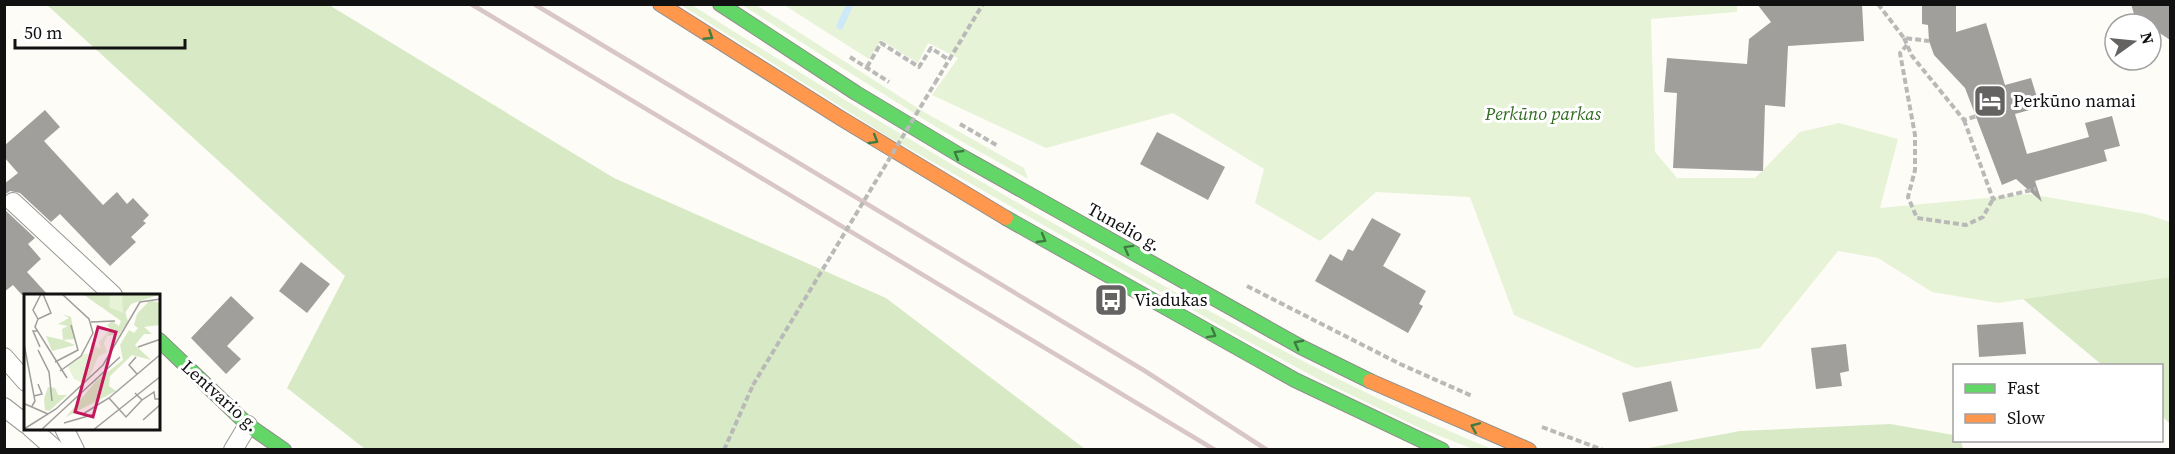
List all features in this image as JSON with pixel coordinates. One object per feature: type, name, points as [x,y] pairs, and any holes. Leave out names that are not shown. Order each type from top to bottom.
[{"type":"main road","points":[[660,4],[818,106],[1064,252],[1287,376],[1442,450]]},
{"type":"main road","name":"Tunelio g.","points":[[720,4],[856,93],[961,156],[1302,347],[1387,389],[1528,450]]},
{"type":"main road","name":"Lentvario g.","points":[[160,340],[249,425],[284,450]]},
{"type":"street","points":[[14,202],[112,294]]},
{"type":"street","points":[[4,357],[24,380]]},
{"type":"street","points":[[4,407],[24,422]]},
{"type":"street","points":[[233,450],[249,425]]},
{"type":"street","points":[[32,430],[56,450]]},
{"type":"street","points":[[65,430],[75,450]]},
{"type":"path","points":[[724,450],[753,384],[983,4]]},
{"type":"path","points":[[1878,4],[1904,38],[1912,56],[1964,120],[1993,199]]},
{"type":"path","points":[[1904,38],[1929,41]]},
{"type":"path","points":[[867,68],[881,44],[919,67],[931,48],[949,60]]},
{"type":"path","points":[[1907,45],[1899,53],[1915,135],[1915,170],[1908,197],[1917,218],[1966,225],[1983,216],[1993,199],[2036,189]]},
{"type":"path","points":[[847,55],[893,84]]},
{"type":"path","points":[[920,101],[929,106]]},
{"type":"path","points":[[1964,120],[1977,116]]},
{"type":"path","points":[[950,118],[1001,148]]},
{"type":"path","points":[[1245,285],[1400,364],[1475,398]]},
{"type":"path","points":[[1540,426],[1603,450]]},
{"type":"green space","points":[[47,5],[329,5],[614,178],[886,298],[1085,449],[365,449],[287,388],[345,276]]},
{"type":"green space","points":[[681,5],[692,5],[966,173],[1222,318],[1400,409],[1492,449],[1473,449],[1422,429],[1320,380],[1242,338],[887,136]]},
{"type":"green space","points":[[742,5],[756,5],[924,112],[1024,168],[1028,179],[936,127]]},
{"type":"green space","name":"Perkūno parkas","points":[[784,5],[1737,5],[1737,12],[1651,19],[1655,152],[1677,178],[1755,178],[1800,132],[1839,123],[1898,139],[1880,208],[2029,194],[2146,214],[2170,222],[2170,277],[1998,303],[1932,292],[1878,258],[1838,251],[1760,348],[1636,368],[1514,315],[1470,197],[1376,192],[1320,241],[1255,203],[1264,169],[1173,113],[1046,148],[932,95],[958,58],[928,43],[918,63],[881,40],[869,59]]},
{"type":"green space","points":[[2170,277],[2170,424],[2163,417],[2163,364],[2101,364],[2023,299]]},
{"type":"green space","points":[[1890,424],[1953,435],[1953,442],[1961,442],[1963,449],[1643,449],[1740,431]]},
{"type":"building","points":[[1757,4],[1862,4],[1864,41],[1788,46],[1785,107],[1765,105],[1763,171],[1673,168],[1677,93],[1664,92],[1667,58],[1747,64],[1749,39],[1771,22]]},
{"type":"building","name":"Perkūno namai","points":[[1922,4],[1956,4],[1956,32],[1986,23],[2005,85],[2031,78],[2040,107],[2015,114],[2027,154],[2089,137],[2085,123],[2112,116],[2120,146],[2104,150],[2107,161],[2035,181],[2042,202],[2016,179],[2002,185],[1965,88],[1934,55],[1929,41],[1928,25],[1922,24]]},
{"type":"building","points":[[2131,4],[2170,4],[2170,40],[2163,35],[2163,12],[2133,12]]},
{"type":"building","points":[[45,110],[60,127],[44,141],[103,205],[117,192],[127,204],[133,198],[149,215],[143,221],[146,223],[131,237],[136,242],[110,266],[60,214],[51,222],[20,193],[10,191],[4,195],[4,184],[18,173],[4,157],[4,146]]},
{"type":"building","points":[[1157,132],[1225,167],[1208,200],[1140,164]]},
{"type":"building","points":[[4,209],[35,238],[28,244],[41,259],[27,272],[47,294],[22,295],[13,285],[4,292]]},
{"type":"building","points":[[1372,218],[1401,234],[1383,266],[1426,291],[1419,304],[1423,306],[1408,333],[1315,281],[1330,254],[1342,261],[1348,249],[1353,251]]},
{"type":"building","points":[[301,262],[330,284],[307,313],[279,291]]},
{"type":"building","points":[[231,296],[254,318],[227,346],[241,359],[226,374],[191,338]]},
{"type":"building","points":[[2023,322],[2026,354],[1979,357],[1977,325]]},
{"type":"building","points":[[1846,344],[1849,371],[1840,373],[1842,386],[1816,389],[1811,348]]},
{"type":"building","points":[[1671,381],[1678,411],[1629,422],[1622,393]]},
{"type":"waterway","points":[[840,26],[850,4]]},
{"type":"railway","points":[[471,4],[1215,450]]},
{"type":"railway","points":[[534,4],[1145,371],[1267,450]]},
{"type":"traffic: fast","points":[[720,4],[856,93],[961,156],[1301,347],[1370,381]]},
{"type":"traffic: fast","points":[[1006,218],[1295,380],[1442,450]]},
{"type":"traffic: fast","points":[[160,341],[248,425],[284,450]]},
{"type":"traffic: slow","points":[[660,4],[842,119],[1006,218]]},
{"type":"traffic: slow","points":[[1370,381],[1529,450]]},
{"type":"place","name":"Perkūno namai","points":[[1990,101]]},
{"type":"place","name":"Viadukas","points":[[1111,300]]}]
